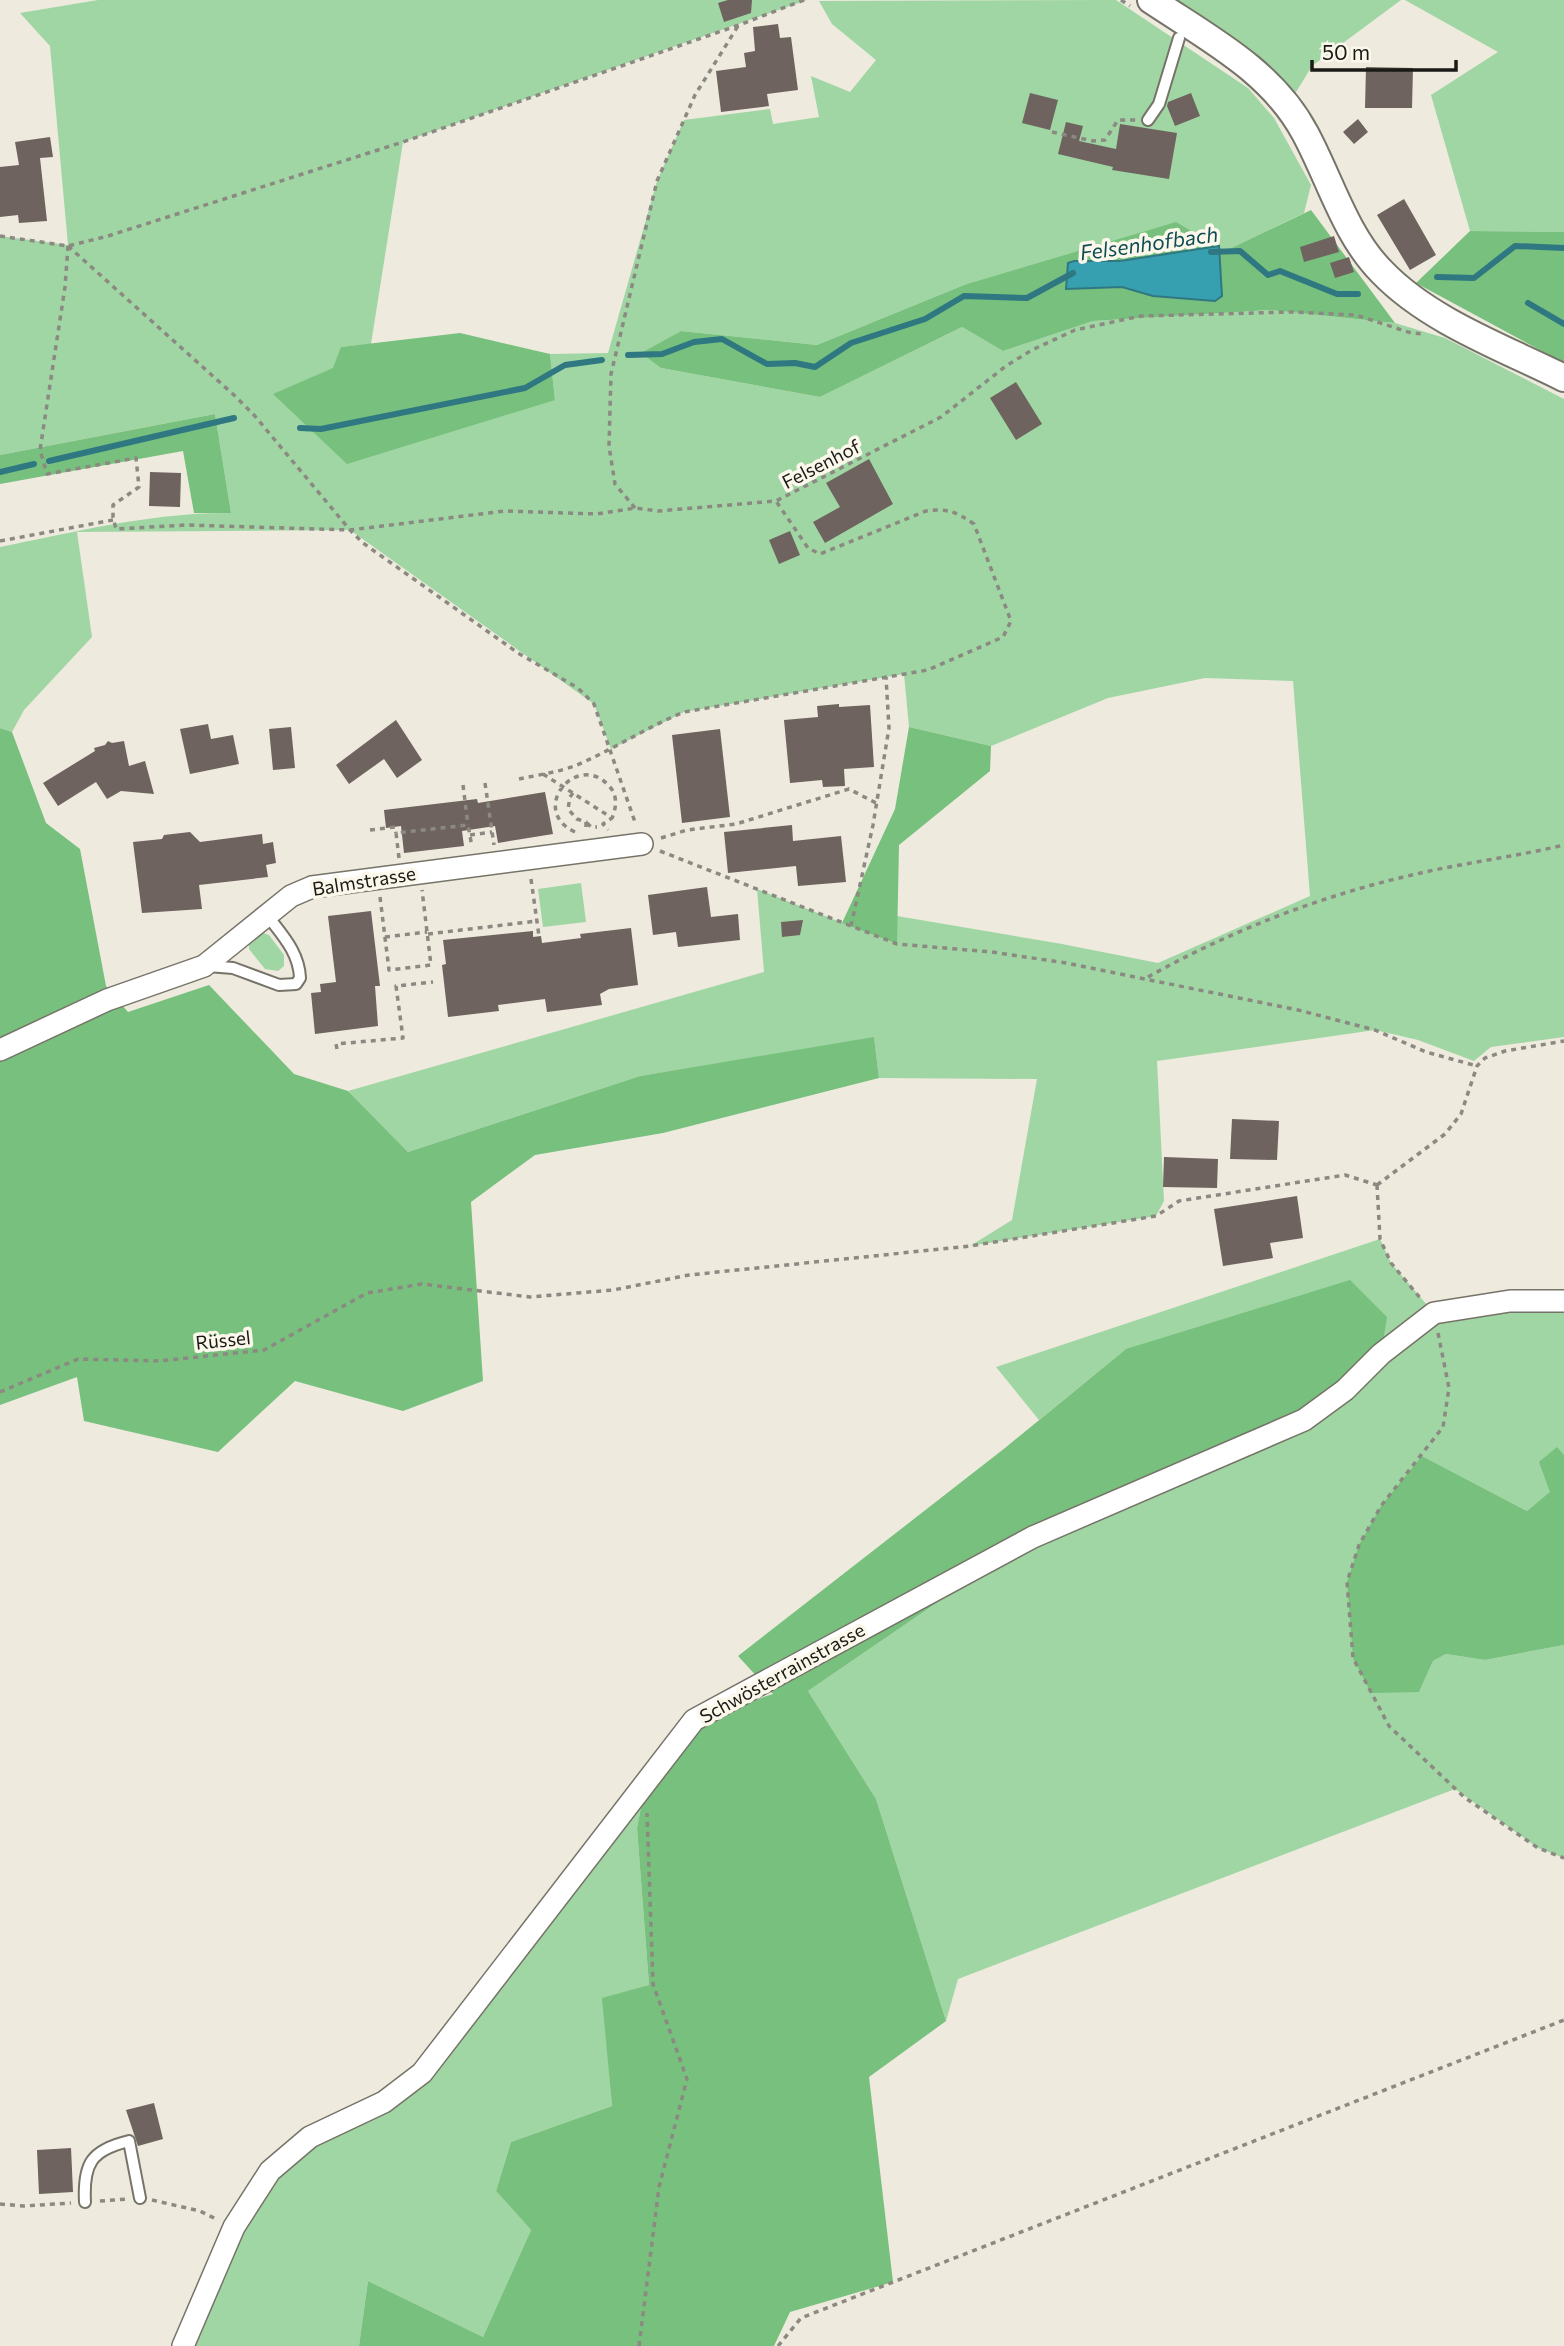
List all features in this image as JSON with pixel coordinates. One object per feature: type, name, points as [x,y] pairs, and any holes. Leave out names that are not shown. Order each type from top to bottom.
[{"type":"street","points":[[1151,0],[1245,63],[1272,86],[1305,132],[1346,217],[1369,256],[1402,292],[1446,320],[1564,378]]},
{"type":"street","name":"Balmstrasse","points":[[0,1050],[107,1000],[204,966],[267,915],[299,892],[312,887],[632,845]]},
{"type":"street","name":"Schwösterrainstrasse","points":[[183,2346],[234,2227],[270,2171],[310,2137],[384,2102],[422,2073],[694,1720],[1033,1537],[1304,1420],[1345,1390],[1381,1354],[1434,1313],[1510,1301],[1564,1301]]},
{"type":"lane","points":[[1149,120],[1159,104],[1179,38]]},
{"type":"lane","points":[[204,966],[233,968],[279,985],[296,984],[300,978],[299,961],[267,915]]},
{"type":"lane","points":[[85,2202],[84,2177],[93,2158],[107,2146],[129,2141],[140,2198]]},
{"type":"path","points":[[0,236],[68,246],[108,236],[403,142],[804,0]]},
{"type":"path","points":[[635,508],[615,484],[608,446],[611,374],[657,181],[695,95],[739,25]]},
{"type":"path","points":[[1052,132],[1093,141],[1105,140],[1118,120],[1149,120]]},
{"type":"path","points":[[0,541],[113,520],[114,505],[139,487],[136,458],[47,474],[40,450],[65,286],[68,246]]},
{"type":"path","points":[[68,246],[235,396],[350,530],[407,575],[518,653],[578,688],[594,704],[611,749],[632,845]]},
{"type":"path","name":"Felsenhof","points":[[113,520],[116,529],[186,525],[350,530],[505,511],[597,514],[635,508],[658,511],[776,501],[941,417],[1006,366],[1032,350],[1075,330],[1141,316],[1291,312],[1356,314],[1411,332],[1435,335],[1446,320]]},
{"type":"path","points":[[519,779],[574,766],[611,749],[658,722],[684,712],[928,670],[1003,637],[1011,621],[974,524],[960,514],[944,509],[926,511],[820,554],[808,548],[776,501]]},
{"type":"path","points":[[850,926],[889,729],[886,677]]},
{"type":"path","points":[[543,774],[612,818]]},
{"type":"path","points":[[586,822],[586,834],[578,833],[561,823],[556,814],[556,797],[563,786],[576,776],[587,775],[601,779],[613,791],[615,811],[612,818],[603,824],[632,845],[897,944],[992,952],[1146,979],[1298,1010],[1362,1027],[1426,1052],[1477,1066]]},
{"type":"path","points":[[485,783],[496,861]]},
{"type":"path","points":[[458,867],[459,849],[472,848],[463,785]]},
{"type":"path","points":[[632,845],[687,830],[736,824],[849,789],[876,803]]},
{"type":"path","points":[[573,793],[569,797],[568,809],[577,819],[591,827],[597,827]]},
{"type":"path","points":[[396,833],[468,825]]},
{"type":"path","points":[[370,830],[395,827],[427,933],[431,965],[389,970],[379,888]]},
{"type":"path","points":[[470,835],[492,832]]},
{"type":"path","points":[[1146,979],[1249,928],[1320,902],[1411,875],[1564,845]]},
{"type":"path","points":[[529,858],[539,936]]},
{"type":"path","points":[[385,937],[537,921]]},
{"type":"path","points":[[337,1049],[336,1044],[403,1038],[396,986],[433,982]]},
{"type":"path","points":[[1564,1041],[1498,1052],[1485,1058],[1477,1066],[1461,1114],[1445,1135],[1377,1185],[1380,1240],[1391,1264],[1434,1313],[1448,1388],[1443,1427],[1381,1506],[1359,1545],[1348,1582],[1353,1658],[1389,1726],[1464,1797],[1538,1847],[1564,1858]]},
{"type":"path","name":"Rüssel","points":[[0,1392],[78,1359],[159,1361],[264,1350],[367,1293],[422,1284],[530,1297],[613,1290],[689,1275],[970,1246],[1156,1216],[1178,1200],[1346,1175],[1377,1185]]},
{"type":"path","points":[[639,2346],[659,2187],[687,2079],[653,1984],[646,1782]]},
{"type":"path","points":[[778,2346],[801,2318],[1564,2020]]},
{"type":"path","points":[[0,2204],[24,2206],[140,2198],[200,2211],[234,2227]]},
{"type":"green space","points":[[98,0],[807,0],[403,142],[371,344],[341,347],[555,400],[550,354],[608,353],[657,181],[684,120],[770,109],[773,124],[819,117],[811,76],[850,92],[876,60],[832,24],[819,1],[1116,0],[1248,88],[1274,118],[1311,185],[1304,213],[1225,251],[964,285],[817,345],[681,331],[642,353],[661,368],[820,397],[962,327],[1003,351],[1093,321],[1270,310],[1395,323],[1445,338],[1564,399],[1564,1037],[1491,1047],[1474,1061],[1418,1040],[1375,1030],[1157,1061],[1164,1201],[1156,1216],[970,1246],[1012,1220],[1037,1079],[879,1078],[874,1038],[640,1076],[408,1152],[348,1091],[764,972],[757,889],[896,944],[897,916],[1158,963],[1310,896],[1293,681],[1205,678],[1108,698],[991,746],[909,727],[904,674],[684,712],[611,749],[594,704],[350,530],[77,532],[92,637],[24,710],[12,732],[0,728],[0,547],[86,529],[144,519],[231,513],[215,414],[0,455],[0,236],[68,245],[50,46],[20,13]]},
{"type":"green space","points":[[1165,0],[1401,0],[1312,66],[1293,97]]},
{"type":"green space","points":[[1405,0],[1564,0],[1564,232],[1470,231],[1431,95],[1498,52]]},
{"type":"green space","points":[[1311,210],[1395,323],[1270,310],[1093,321],[1003,351],[962,327],[820,397],[661,368],[641,353],[681,331],[817,345],[964,285],[1176,222],[1225,251]]},
{"type":"green space","points":[[1470,231],[1564,232],[1564,363],[1416,283]]},
{"type":"green space","points":[[460,333],[550,354],[555,400],[347,464],[273,394],[333,368],[341,347]]},
{"type":"green space","points":[[215,414],[231,513],[194,513],[183,451],[0,484],[0,455]]},
{"type":"green space","points":[[909,727],[991,746],[990,771],[899,845],[897,944],[842,923],[895,809]]},
{"type":"green space","points":[[0,728],[12,732],[46,823],[80,849],[106,986],[128,1012],[209,985],[294,1074],[348,1091],[408,1152],[640,1076],[874,1037],[879,1078],[663,1133],[535,1155],[471,1202],[483,1381],[403,1411],[295,1381],[218,1452],[84,1421],[77,1377],[0,1405]]},
{"type":"green space","points":[[581,883],[586,922],[543,927],[538,889]]},
{"type":"green space","points":[[263,933],[269,935],[284,955],[284,966],[278,971],[265,969],[249,949],[249,942]]},
{"type":"green space","points":[[1380,1239],[1391,1263],[1434,1313],[1564,1301],[1564,1455],[1557,1448],[1551,1492],[1527,1511],[1422,1456],[1419,1692],[1433,1661],[1446,1654],[1485,1660],[1564,1645],[1564,1858],[1538,1848],[1455,1789],[958,1979],[946,2021],[876,1799],[808,1691],[1033,1537],[1126,1349],[1039,1420],[996,1367]]},
{"type":"green space","points":[[1350,1280],[1387,1317],[1381,1354],[1345,1390],[1033,1537],[808,1691],[876,1799],[946,2021],[869,2077],[893,2282],[790,2312],[774,2346],[359,2346],[368,2281],[483,2337],[531,2230],[496,2191],[511,2142],[612,2106],[602,1998],[649,1985],[637,1828],[646,1782],[694,1720],[773,1694],[738,1656],[1005,1448],[1126,1349]]},
{"type":"green space","points":[[1557,1447],[1564,1455],[1564,1645],[1485,1660],[1446,1654],[1433,1661],[1419,1692],[1371,1693],[1353,1658],[1347,1582],[1359,1545],[1381,1506],[1422,1456],[1527,1511],[1550,1492],[1539,1462]]},
{"type":"green space","points":[[646,1782],[637,1828],[649,1985],[603,1999],[612,2106],[511,2142],[496,2191],[531,2230],[483,2337],[368,2281],[359,2346],[183,2346],[270,2171],[422,2073]]},
{"type":"water","points":[[1219,246],[1222,296],[1215,301],[1153,296],[1122,287],[1066,289],[1068,263],[1074,261],[1120,261]]},
{"type":"building","points":[[728,0],[752,0],[751,13],[724,22],[718,3]]},
{"type":"building","points":[[778,24],[780,38],[791,37],[798,90],[767,94],[769,106],[721,112],[716,71],[746,67],[744,53],[755,51],[753,27]]},
{"type":"building","points":[[1366,67],[1413,68],[1412,108],[1365,108]]},
{"type":"building","points":[[1030,93],[1058,100],[1050,130],[1022,123]]},
{"type":"building","points":[[1191,93],[1200,116],[1175,126],[1168,102]]},
{"type":"building","points":[[1358,119],[1368,132],[1354,144],[1343,132]]},
{"type":"building","points":[[1066,122],[1083,126],[1079,141],[1116,149],[1120,124],[1177,133],[1169,179],[1112,170],[1113,167],[1058,154]]},
{"type":"building","points":[[50,137],[53,157],[40,158],[47,221],[19,223],[18,215],[0,217],[0,167],[19,165],[15,142]]},
{"type":"building","points":[[1404,199],[1436,255],[1410,270],[1377,215]]},
{"type":"building","points":[[1334,236],[1339,252],[1304,262],[1300,247]]},
{"type":"building","points":[[1349,257],[1354,272],[1335,278],[1330,263]]},
{"type":"building","points":[[1016,382],[1042,424],[1016,440],[990,398]]},
{"type":"building","points":[[869,459],[893,504],[825,543],[813,522],[840,507],[826,483]]},
{"type":"building","points":[[150,472],[181,473],[180,507],[149,506]]},
{"type":"building","points":[[790,531],[800,555],[779,564],[769,540]]},
{"type":"building","points":[[839,704],[839,707],[870,705],[874,767],[844,769],[845,786],[823,787],[822,780],[790,783],[784,720],[818,717],[817,706]]},
{"type":"building","points":[[396,720],[422,760],[397,778],[384,759],[349,784],[336,765]]},
{"type":"building","points":[[208,724],[211,739],[233,735],[239,764],[190,774],[180,729]]},
{"type":"building","points":[[291,727],[295,768],[273,770],[269,729]]},
{"type":"building","points":[[720,729],[730,817],[682,823],[672,735]]},
{"type":"building","points":[[108,741],[124,741],[129,766],[145,761],[154,794],[121,791],[107,799],[96,782],[58,806],[43,783]]},
{"type":"building","points":[[545,792],[553,834],[498,843],[495,826],[462,831],[464,846],[404,853],[401,826],[386,828],[384,810],[477,799],[478,803]]},
{"type":"building","points":[[792,825],[793,841],[841,836],[846,882],[798,886],[796,866],[728,873],[724,832]]},
{"type":"building","points":[[190,832],[200,842],[262,834],[263,844],[273,842],[276,863],[266,865],[268,877],[199,885],[202,909],[142,913],[133,842]]},
{"type":"building","points":[[707,887],[711,917],[738,914],[740,940],[678,947],[676,932],[653,935],[648,895]]},
{"type":"building","points":[[371,911],[380,986],[375,986],[378,1026],[315,1034],[311,993],[321,992],[320,984],[336,982],[328,916]]},
{"type":"building","points":[[803,920],[800,935],[782,937],[781,922]]},
{"type":"building","points":[[631,928],[638,985],[609,989],[600,994],[602,1005],[547,1012],[545,999],[498,1005],[499,1011],[448,1017],[442,965],[446,964],[443,940],[533,931],[533,937],[541,936],[542,943],[581,938],[580,934]]},
{"type":"building","points":[[1232,1119],[1279,1121],[1277,1160],[1230,1159]]},
{"type":"building","points":[[1164,1157],[1218,1159],[1217,1188],[1163,1187]]},
{"type":"building","points":[[1297,1196],[1303,1238],[1270,1243],[1273,1258],[1223,1266],[1214,1209]]},
{"type":"building","points":[[154,2103],[163,2139],[138,2146],[126,2110]]},
{"type":"building","points":[[71,2148],[73,2192],[39,2194],[37,2150]]},
{"type":"waterway","points":[[1437,277],[1474,278],[1515,246],[1564,248]]},
{"type":"waterway","name":"Felsenhofbach","points":[[1211,252],[1240,251],[1268,275],[1280,271],[1337,294],[1358,294]]},
{"type":"waterway","name":"Felsenhofbach","points":[[628,355],[662,354],[694,342],[722,339],[767,364],[795,363],[815,367],[851,343],[925,319],[964,296],[1027,298],[1073,273]]},
{"type":"waterway","points":[[1528,303],[1564,324]]},
{"type":"waterway","points":[[300,428],[321,429],[525,388],[565,365],[602,360]]},
{"type":"waterway","points":[[49,461],[234,418]]},
{"type":"waterway","name":"Felsenhofbach","points":[[0,472],[34,464]]}]
